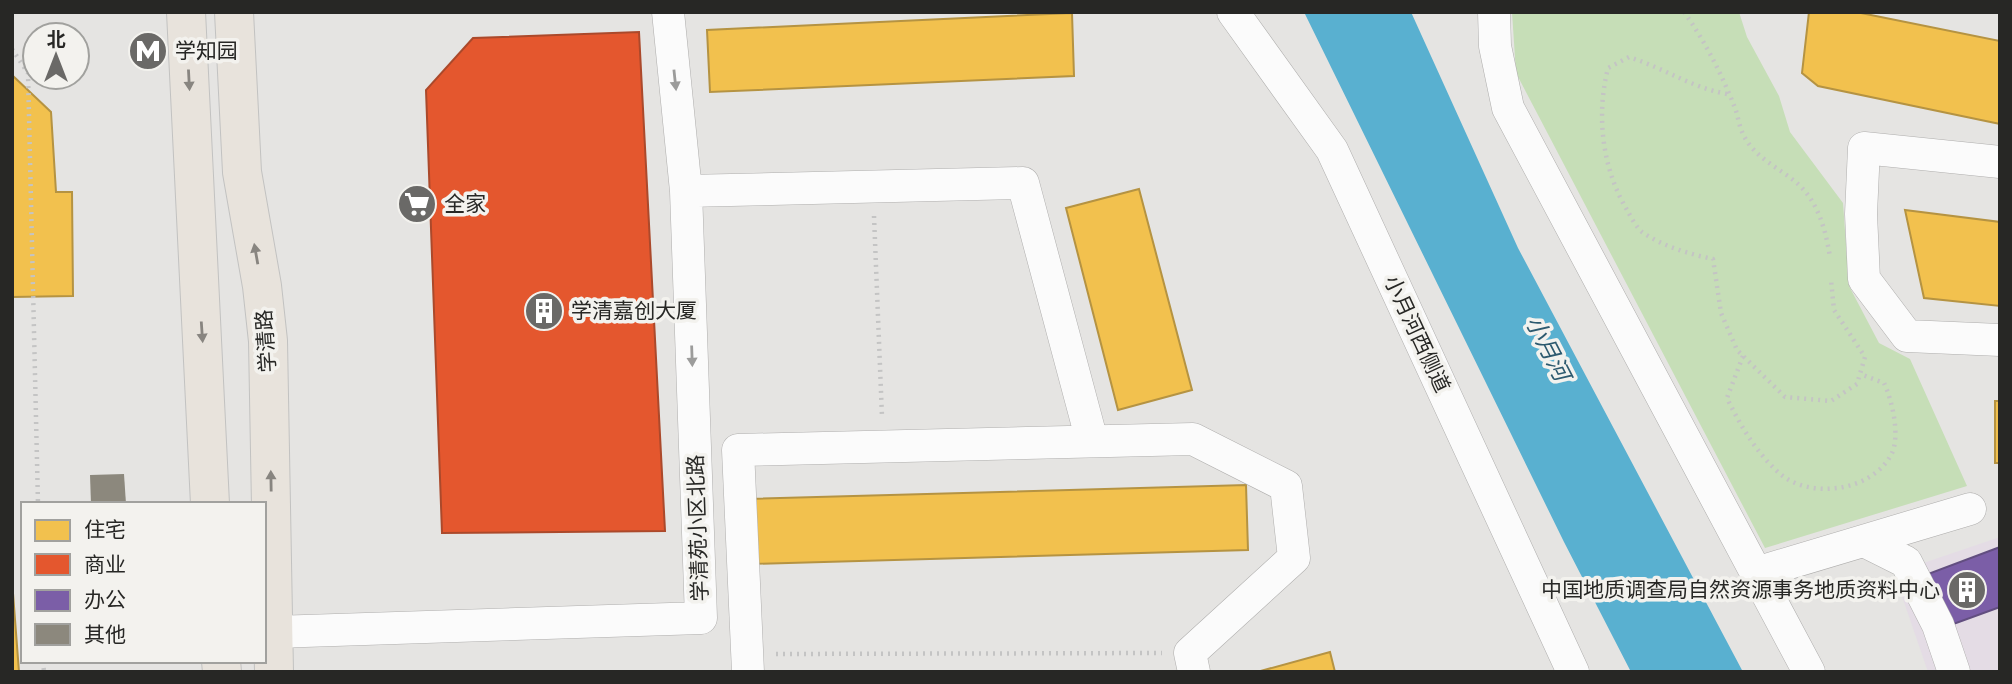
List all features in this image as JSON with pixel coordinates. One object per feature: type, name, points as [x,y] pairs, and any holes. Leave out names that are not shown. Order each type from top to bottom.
[{"type":"main road","points":[[186,12],[210,502]]},
{"type":"main road","name":"学清路","points":[[234,12],[242,172],[262,286],[268,341],[274,672]]},
{"type":"street","name":"学清苑小区北路","points":[[274,632],[701,618],[686,191],[668,12]]},
{"type":"street","name":"小月河西侧道","points":[[1233,12],[1332,150],[1573,672]]},
{"type":"street","points":[[1493,12],[1495,46],[1508,108],[1808,672]]},
{"type":"street","points":[[2000,162],[1864,148],[1861,214],[1864,279],[1907,337],[2000,340]]},
{"type":"street","points":[[686,191],[1023,183],[1092,442]]},
{"type":"street","points":[[747,663],[738,450],[1193,439],[1286,486],[1294,558],[1192,663]]},
{"type":"street","points":[[1756,573],[1970,509]]},
{"type":"street","points":[[1864,541],[1906,562],[1938,625],[1955,672]]},
{"type":"path","points":[[1684,12],[1709,51],[1727,94],[1744,136],[1773,168],[1799,185],[1821,219],[1831,258],[1834,310],[1849,336],[1866,357],[1857,384],[1831,401],[1785,397],[1743,356],[1737,350],[1721,313],[1713,259],[1687,253],[1640,231],[1612,185],[1603,134],[1602,90],[1608,68],[1629,57],[1664,68],[1697,88],[1727,94]]},
{"type":"path","points":[[12,49],[28,73],[38,502]]},
{"type":"path","points":[[873,187],[883,447]]},
{"type":"path","points":[[1743,356],[1727,398],[1743,430],[1779,474],[1808,489],[1842,488],[1874,475],[1892,454],[1895,405],[1884,383],[1860,374]]},
{"type":"path","points":[[747,663],[1192,663]]},
{"type":"shaded area","points":[[2000,537],[2000,672],[1928,672],[1894,573]]},
{"type":"green space","points":[[1512,12],[1739,12],[1747,37],[1779,96],[1790,132],[1843,203],[1849,286],[1879,343],[1910,359],[1967,486],[1765,548],[1516,73]]},
{"type":"water","name":"小月河","points":[[1304,12],[1411,12],[1518,248],[1743,672],[1631,672],[1564,542]]},
{"type":"building: 住宅","points":[[1809,12],[1856,12],[2000,41],[2000,124],[1818,86],[1802,73]]},
{"type":"building: 住宅","points":[[1072,13],[1074,76],[710,92],[707,30]]},
{"type":"building: 住宅","points":[[12,75],[21,84],[21,91],[29,91],[51,112],[56,192],[72,192],[73,296],[12,297]]},
{"type":"building: 住宅","points":[[1139,189],[1192,390],[1118,410],[1066,208]]},
{"type":"building: 住宅","points":[[1905,210],[2000,222],[2000,306],[1924,298]]},
{"type":"building: 住宅","points":[[1995,401],[2000,401],[2000,463],[1995,463]]},
{"type":"building: 住宅","points":[[1246,485],[1248,550],[750,564],[748,499]]},
{"type":"building: 住宅","points":[[12,580],[19,672],[12,672]]},
{"type":"building: 住宅","points":[[1330,652],[1335,672],[1257,672]]},
{"type":"building: 商业","name":"学清嘉创大厦","points":[[639,32],[665,531],[442,533],[426,90],[473,38]]},
{"type":"building: 办公","name":"中国地质调查局自然资源事务地质资料中心","points":[[2000,547],[2000,607],[1948,626],[1928,574]]},
{"type":"building: 其他","points":[[124,474],[126,502],[91,502],[90,475]]},
{"type":"place","name":"学知园","points":[[148,51]]},
{"type":"place","name":"全家","points":[[417,204]]},
{"type":"place","name":"学清嘉创大厦","points":[[544,311]]},
{"type":"place","name":"中国地质调查局自然资源事务地质资料中心","points":[[1967,590]]}]
